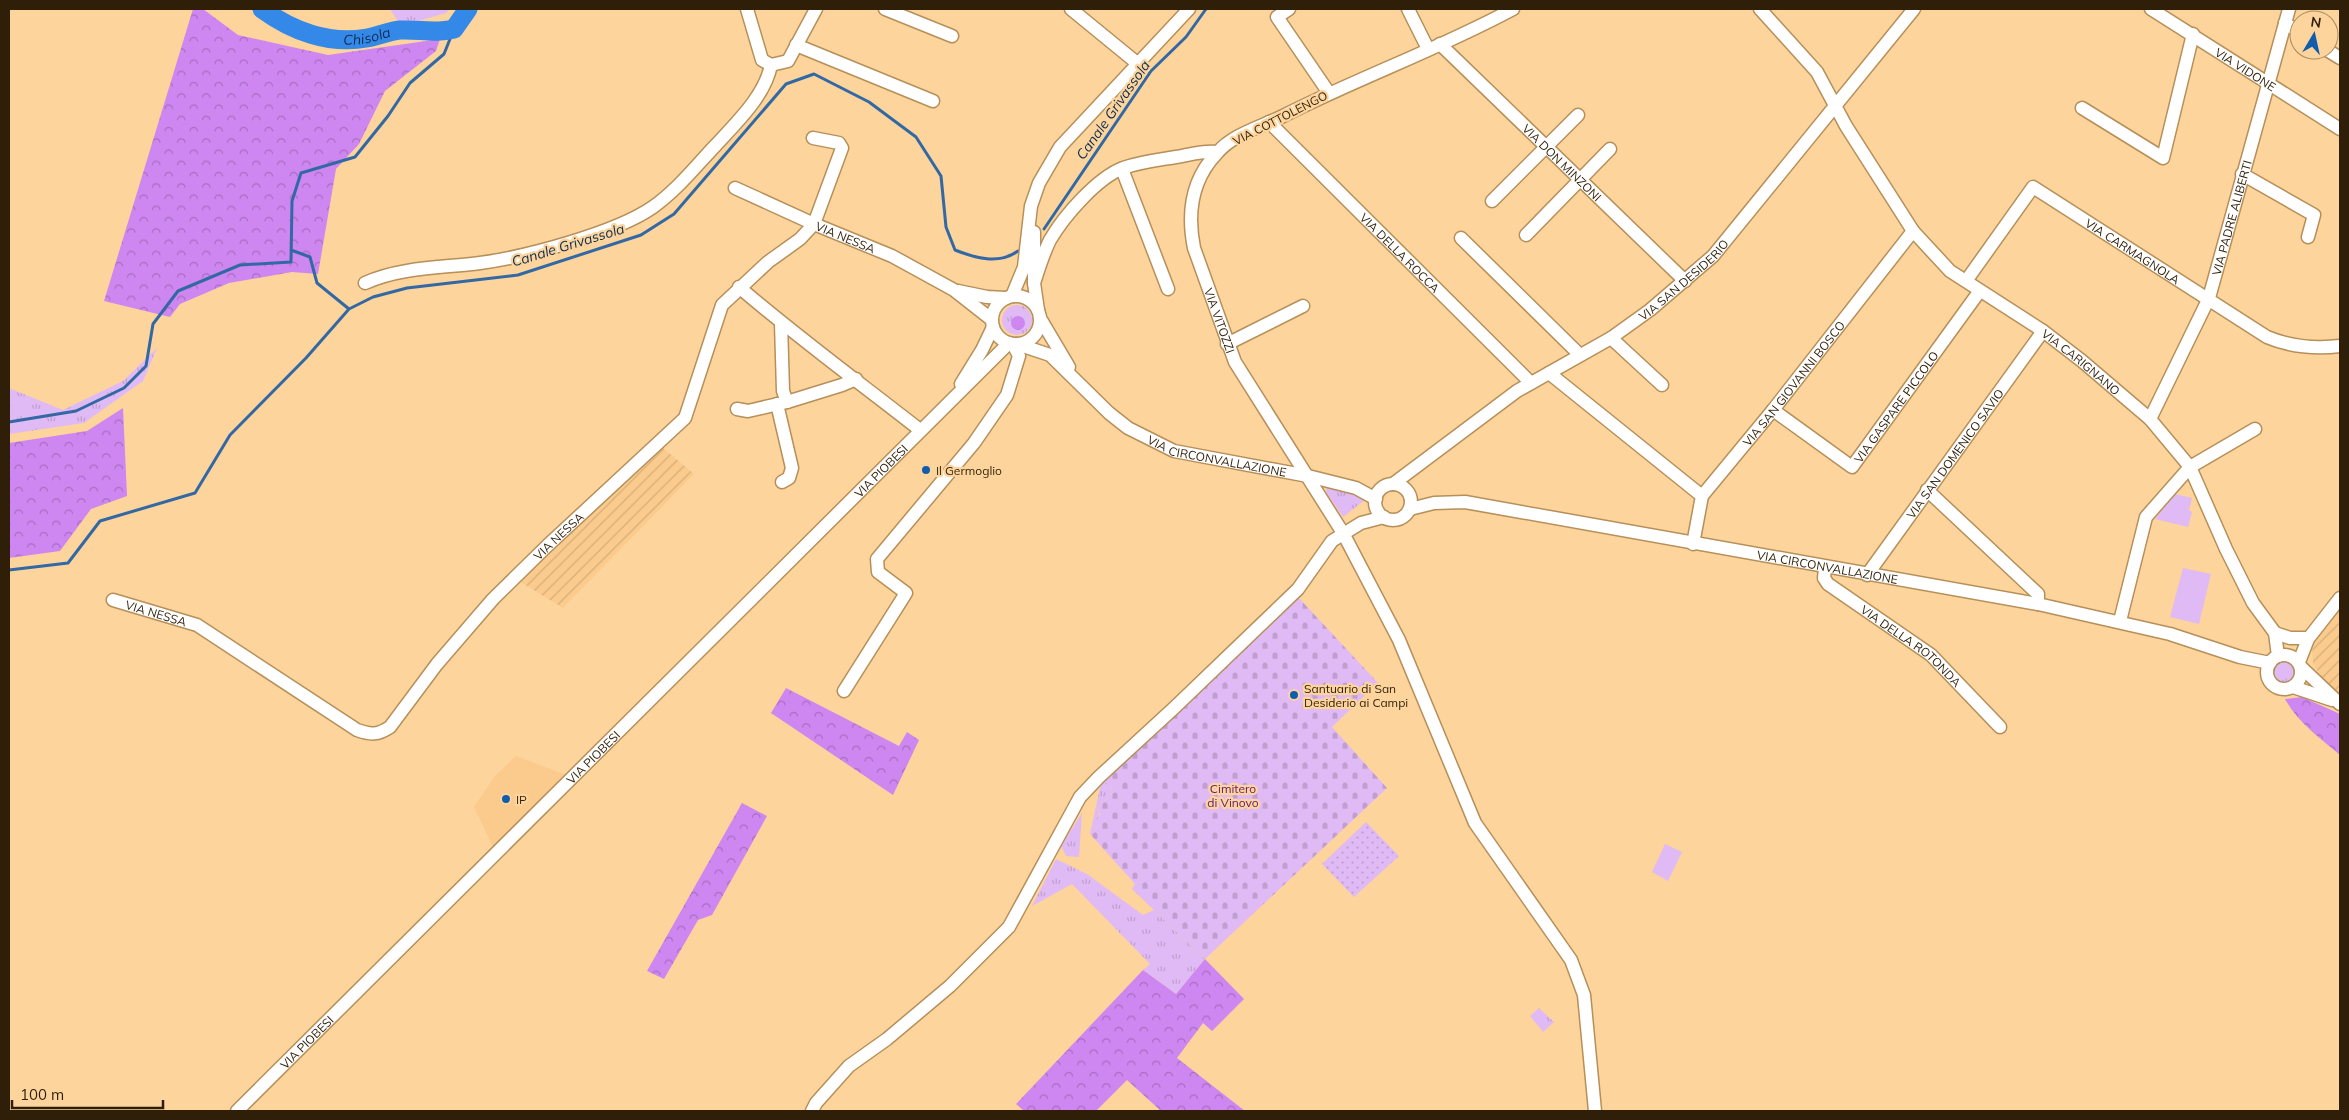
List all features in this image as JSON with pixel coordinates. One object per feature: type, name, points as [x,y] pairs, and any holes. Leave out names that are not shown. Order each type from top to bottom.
[{"type":"street","points":[[364,283],[382,275],[414,269],[488,262],[530,252],[631,220],[669,195],[735,125],[758,95],[769,75],[767,63],[747,9]]},
{"type":"street","points":[[767,63],[788,61],[816,9]]},
{"type":"street","points":[[885,9],[952,36]]},
{"type":"street","points":[[1072,9],[1136,63]]},
{"type":"street","points":[[992,323],[996,306],[1009,297],[1024,267],[1031,206],[1039,183],[1060,147],[1136,63],[1189,9]]},
{"type":"street","points":[[1289,9],[1277,17],[1329,93]]},
{"type":"street","name":"VIA DON MINZONI","points":[[1408,9],[1434,47],[1546,146],[1685,281]]},
{"type":"street","name":"VIA COTTOLENGO","points":[[1217,152],[1234,139],[1329,93],[1434,47],[1513,9]]},
{"type":"street","name":"VIA CARIGNANO","points":[[1760,9],[1817,72],[1846,126],[1913,231],[1950,271],[1979,292],[2043,331],[2082,361],[2150,419],[2190,466],[2226,550],[2253,603],[2276,633]]},
{"type":"street","name":"VIA SAN DESIDERIO","points":[[1377,498],[1517,391],[1611,338],[1650,310],[1713,256],[1914,9]]},
{"type":"street","name":"VIA VIDONE","points":[[2151,9],[2340,129]]},
{"type":"street","name":"VIA PADRE ALIBERTI","points":[[2150,419],[2210,298],[2288,9]]},
{"type":"street","points":[[2285,23],[2289,26]]},
{"type":"street","points":[[2082,108],[2163,158],[2193,34]]},
{"type":"street","points":[[796,45],[933,101]]},
{"type":"street","points":[[1492,201],[1578,115]]},
{"type":"street","name":"VIA DELLA ROCCA","points":[[1270,122],[1531,383]]},
{"type":"street","points":[[735,188],[814,224],[842,148],[838,143],[814,138]]},
{"type":"street","points":[[1526,235],[1610,149]]},
{"type":"street","points":[[1034,283],[1042,257],[1051,239],[1090,191],[1104,178],[1142,162],[1184,156],[1199,151],[1217,152]]},
{"type":"street","name":"VIA VITOZZI","points":[[1217,152],[1198,180],[1190,213],[1190,231],[1227,344],[1235,362],[1343,533],[1399,640],[1475,823],[1562,944],[1578,975],[1588,1020],[1595,1111]]},
{"type":"street","points":[[1122,169],[1168,289]]},
{"type":"street","points":[[2242,174],[2314,215],[2308,237]]},
{"type":"street","points":[[1013,344],[1031,339],[1039,326],[1034,283],[1034,238],[1039,183]]},
{"type":"street","name":"VIA CARMAGNOLA","points":[[1966,281],[2033,187],[2276,341],[2305,348],[2340,346]]},
{"type":"street","name":"VIA NESSA","points":[[113,600],[197,625],[357,730],[370,735],[380,733],[390,726],[436,664],[493,599],[547,546],[685,418],[722,305],[739,287],[768,262],[800,239],[814,224],[886,253],[954,290]]},
{"type":"street","name":"VIA SAN GIOVANNI BOSCO","points":[[1702,496],[1773,410],[1913,231]]},
{"type":"street","points":[[1461,238],[1580,356]]},
{"type":"street","points":[[739,287],[781,323],[856,378],[920,430]]},
{"type":"street","points":[[954,290],[987,297],[1027,299],[1039,314]]},
{"type":"street","points":[[844,691],[906,593],[878,572],[877,558],[974,443],[1007,395],[1019,356],[1013,344],[996,334],[992,323],[954,290]]},
{"type":"street","name":"VIA GASPARE PICCOLO","points":[[1773,410],[1852,466],[1979,292]]},
{"type":"street","points":[[1227,344],[1303,306]]},
{"type":"street","name":"VIA CIRCONVALLAZIONE","points":[[1039,314],[1077,380]]},
{"type":"street","points":[[781,323],[782,403],[792,468],[789,478],[782,482]]},
{"type":"street","name":"VIA PIOBESI","points":[[950,400],[982,350],[992,323]]},
{"type":"street","name":"VIA SAN DOMENICO SAVIO","points":[[1867,575],[2043,331]]},
{"type":"street","points":[[1611,338],[1662,385]]},
{"type":"street","name":"VIA CIRCONVALLAZIONE","points":[[1013,344],[1050,355],[1115,418],[1128,428],[1167,448],[1203,457],[1308,476],[1356,488],[1377,498]]},
{"type":"street","name":"VIA PIOBESI","points":[[236,1111],[950,400],[1013,344]]},
{"type":"street","points":[[1549,373],[1702,496],[1694,544]]},
{"type":"street","points":[[737,408],[748,411],[782,403],[842,385],[856,378]]},
{"type":"street","points":[[2120,621],[2146,517],[2190,466],[2255,429]]},
{"type":"street","points":[[812,1111],[816,1103],[849,1066],[887,1039],[950,986],[1010,927],[1080,797],[1298,589],[1332,541],[1361,523],[1384,517],[1399,519],[1411,504],[1400,481]]},
{"type":"street","points":[[1927,490],[2038,594],[2038,604]]},
{"type":"street","points":[[1361,523],[1377,498]]},
{"type":"street","points":[[1377,498],[1384,517]]},
{"type":"street","name":"VIA CIRCONVALLAZIONE","points":[[1411,504],[1465,502],[1825,568],[2038,604],[2120,621],[2170,634],[2240,656],[2277,658]]},
{"type":"street","name":"VIA DELLA ROTONDA","points":[[1825,568],[1824,578],[1828,584],[1931,656],[2000,727]]},
{"type":"street","points":[[2339,703],[2293,687],[2282,689],[2272,684],[2268,679],[2268,668],[2277,658],[2292,652],[2310,637],[2340,598]]},
{"type":"street","points":[[2277,658],[2276,633],[2290,638],[2310,637]]},
{"type":"street","points":[[2293,687],[2300,679],[2300,665],[2310,637]]},
{"type":"street","points":[[2277,658],[2289,655],[2339,703]]},
{"type":"street","name":"VIA CIRCONVALLAZIONE","points":[[2240,656],[2268,679]]},
{"type":"shaded area","points":[[663,448],[694,474],[563,608],[519,581]]},
{"type":"shaded area","points":[[2340,609],[2340,696],[2328,687],[2313,664],[2312,645]]},
{"type":"shaded area","points":[[516,756],[566,775],[493,847],[474,807],[495,776]]},
{"type":"green space","points":[[193,9],[203,9],[238,35],[328,55],[440,39],[436,51],[385,91],[359,144],[336,169],[318,274],[292,272],[229,283],[180,304],[170,317],[104,301]]},
{"type":"green space","points":[[390,9],[450,9],[446,13],[401,26]]},
{"type":"green space","points":[[1017,305],[1023,306],[1031,314],[1031,326],[1023,334],[1017,335],[1011,334],[1003,326],[1002,320],[1003,314],[1011,306]]},
{"type":"green space","points":[[1015,316],[1021,316],[1025,323],[1021,330],[1015,330],[1011,326],[1011,320]]},
{"type":"green space","points":[[157,348],[143,381],[84,423],[9,434],[9,388],[63,410],[123,381]]},
{"type":"green space","points":[[123,408],[127,496],[91,509],[60,551],[9,558],[9,443],[87,431]]},
{"type":"green space","points":[[1327,486],[1370,496],[1343,517],[1326,492]]},
{"type":"green space","points":[[2175,494],[2192,498],[2189,510],[2192,512],[2188,527],[2155,519]]},
{"type":"green space","points":[[2183,568],[2211,574],[2199,624],[2170,617]]},
{"type":"green space","name":"Cimitero di Vinovo","points":[[1298,597],[1378,683],[1332,727],[1387,788],[1205,959],[1132,889],[1135,884],[1090,834],[1100,824],[1096,819],[1100,816],[1098,807],[1114,792],[1102,779]]},
{"type":"green space","points":[[2286,659],[2294,663],[2298,671],[2294,679],[2286,683],[2278,679],[2274,671],[2278,663]]},
{"type":"green space","points":[[786,688],[899,746],[907,732],[919,740],[893,795],[771,713]]},
{"type":"green space","points":[[2302,697],[2340,714],[2340,755],[2303,723],[2285,699]]},
{"type":"green space","points":[[1102,779],[1114,792],[1098,807],[1100,824],[1090,834]]},
{"type":"green space","points":[[742,803],[767,816],[712,915],[698,920],[664,979],[647,971]]},
{"type":"green space","points":[[1082,813],[1079,857],[1066,856],[1061,846]]},
{"type":"green space","points":[[1366,822],[1399,856],[1354,897],[1322,864]]},
{"type":"green space","points":[[1665,844],[1682,852],[1668,881],[1652,872]]},
{"type":"green space","points":[[1056,859],[1087,874],[1143,915],[1154,910],[1205,959],[1176,994],[1143,970],[1150,964],[1072,884],[1032,906]]},
{"type":"green space","points":[[1205,959],[1244,999],[1212,1031],[1203,1023],[1177,1058],[1245,1111],[1161,1111],[1127,1080],[1096,1111],[1024,1111],[1016,1104],[1143,970],[1176,994]]},
{"type":"green space","points":[[1539,1008],[1554,1022],[1543,1032],[1530,1016]]},
{"type":"waterway","name":"Chisola","points":[[262,9],[298,30],[339,40],[367,38],[400,30],[433,31],[454,29],[468,9]]},
{"type":"waterway","name":"Canale Grivassola","points":[[1044,229],[1151,71],[1186,37],[1206,9]]},
{"type":"waterway","points":[[9,422],[76,411],[124,388],[146,366],[153,324],[178,291],[240,265],[291,262],[292,201],[301,173],[355,157],[388,116],[410,83],[444,54],[454,29]]},
{"type":"waterway","name":"Canale Grivassola","points":[[9,570],[68,563],[100,521],[195,493],[230,435],[306,358],[349,309],[373,297],[407,288],[518,275],[641,235],[674,214],[786,84],[814,74],[869,102],[916,137],[941,176],[946,227],[955,250],[987,259],[1003,258],[1018,251]]},
{"type":"waterway","points":[[291,250],[310,257],[317,283],[349,309]]},
{"type":"place","name":"Il Germoglio","points":[[926,470]]},
{"type":"place","name":"Santuario di San Desiderio ai Campi","points":[[1294,695]]},
{"type":"place","name":"IP","points":[[506,799]]}]
